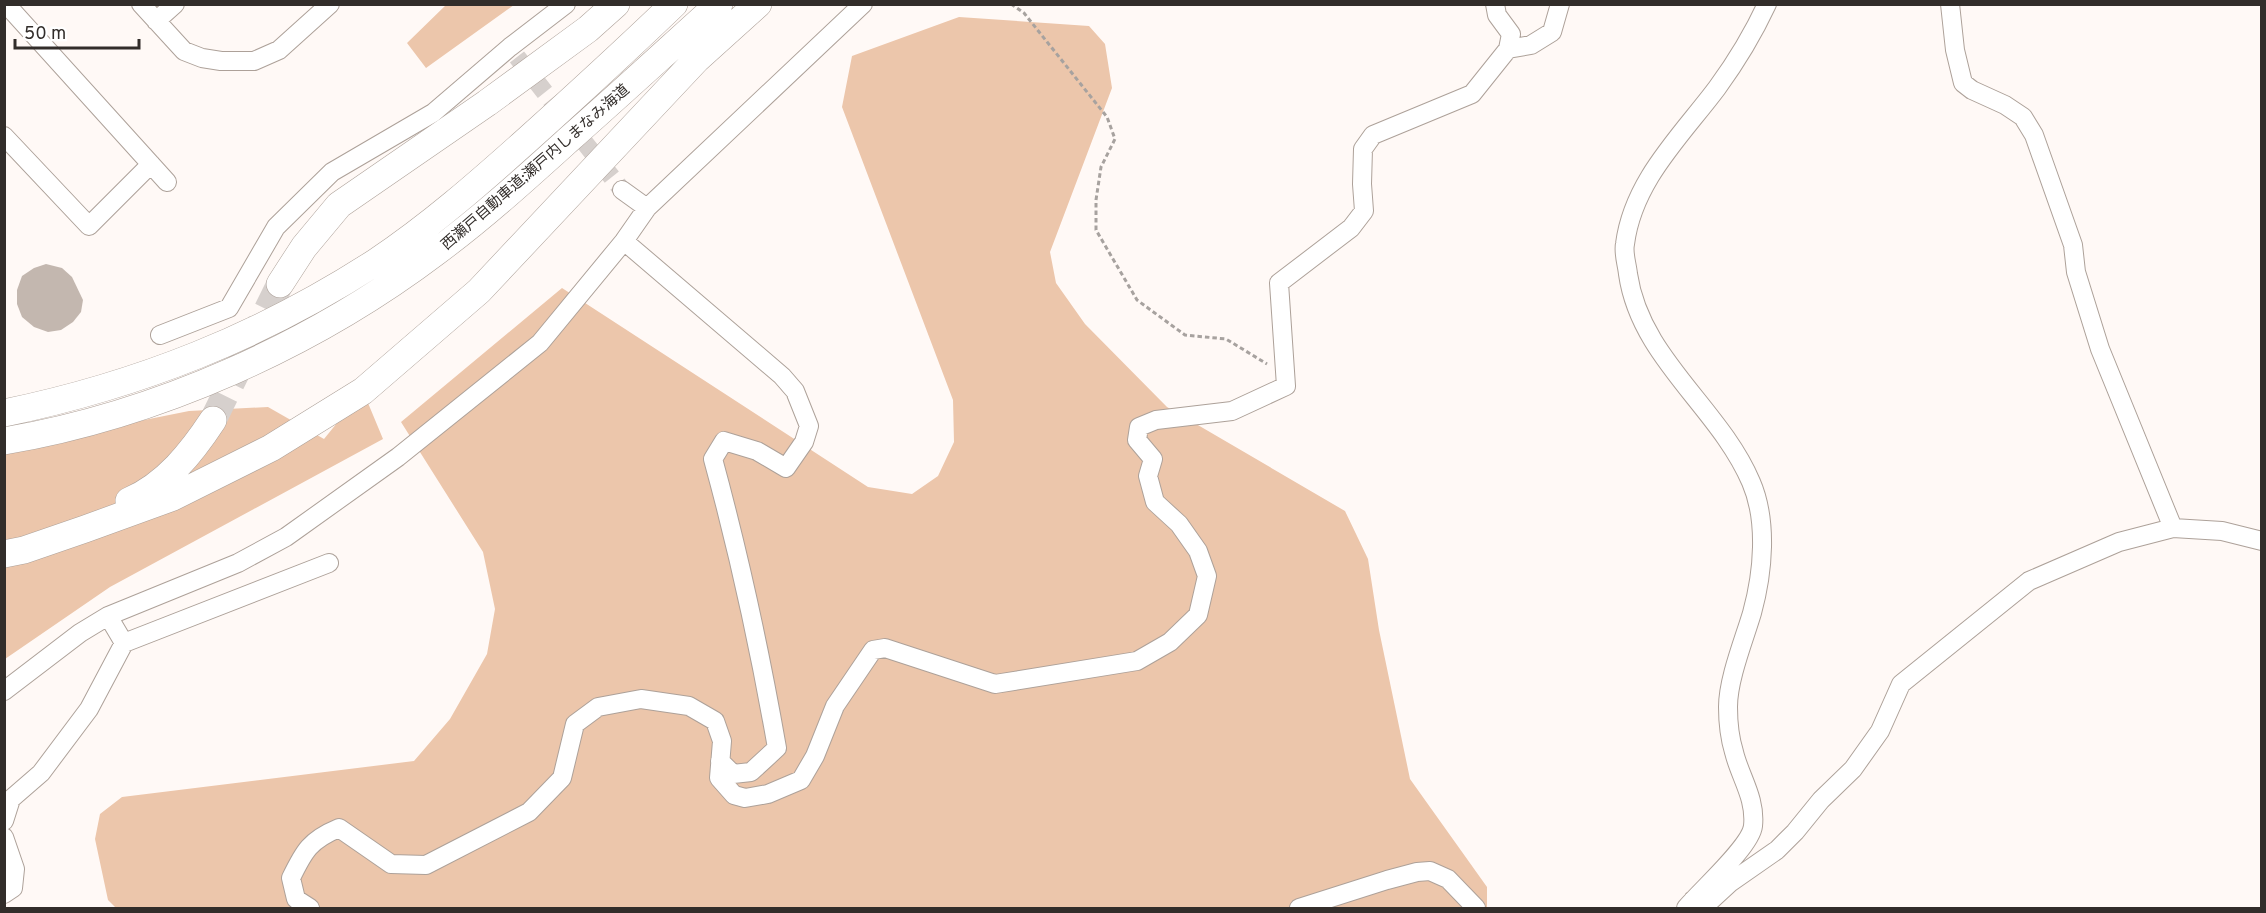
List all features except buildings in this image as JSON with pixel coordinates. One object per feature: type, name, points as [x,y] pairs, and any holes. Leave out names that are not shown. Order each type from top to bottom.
[{"type":"highway","points":[[280,284],[303,247],[339,205],[496,96],[588,29],[616,4]]},
{"type":"highway","name":"西瀬戸自動車道;瀬戸内しまなみ海道","points":[[4,413],[63,401],[147,375],[218,348],[278,319],[328,291],[377,261],[474,187],[611,65],[674,4]]},
{"type":"highway","name":"西瀬戸自動車道;瀬戸内しまなみ海道","points":[[4,441],[69,427],[145,404],[227,373],[342,316],[436,252],[492,208],[718,4]]},
{"type":"highway","points":[[4,554],[24,550],[85,530],[173,497],[271,448],[363,392],[479,291],[696,59],[758,4]]},
{"type":"highway","points":[[4,548],[132,500],[170,474],[196,446],[213,420]]},
{"type":"street","points":[[6,4],[167,182]]},
{"type":"street","points":[[141,4],[184,51],[202,58],[221,61],[254,61],[279,50],[330,4]]},
{"type":"street","points":[[156,21],[175,4]]},
{"type":"street","points":[[160,335],[229,308],[276,227],[332,172],[433,113],[514,52],[566,4]]},
{"type":"street","points":[[4,691],[80,633],[108,616],[238,563],[286,537],[398,457],[540,343],[624,241],[647,208],[863,4]]},
{"type":"street","points":[[310,909],[296,899],[291,878],[302,856],[319,836],[339,828],[391,864],[426,865],[529,812],[562,778],[575,724],[598,707],[640,699],[689,706],[715,721],[722,741],[719,778],[734,795],[745,798],[768,794],[801,780],[815,756],[835,706],[873,650],[885,648],[995,684],[1137,661],[1170,642],[1198,615],[1208,576],[1198,551],[1179,524],[1155,502],[1148,476],[1153,459],[1137,440],[1139,427],[1156,420],[1232,411],[1286,386],[1279,283],[1351,228],[1364,211],[1363,149],[1373,135],[1472,94],[1508,49],[1511,34],[1497,15],[1495,4]]},
{"type":"street","points":[[1508,49],[1531,45],[1552,32],[1560,4]]},
{"type":"street","points":[[1690,904],[1740,850],[1753,828],[1750,793],[1733,752],[1728,705],[1760,571],[1761,522],[1752,484],[1735,450],[1652,342],[1631,295],[1624,246],[1632,212],[1650,178],[1675,139],[1718,87],[1755,30],[1767,4]]},
{"type":"street","points":[[1950,4],[1955,50],[1963,83],[2023,117],[2034,135],[2073,245],[2076,272],[2100,349],[2173,528]]},
{"type":"street","points":[[4,136],[88,226],[151,164]]},
{"type":"street","points":[[622,190],[647,208]]},
{"type":"street","points":[[624,241],[782,376],[795,391],[810,426],[804,442],[786,468],[757,451],[724,441],[713,459],[762,663],[777,748],[751,772],[733,774],[720,761]]},
{"type":"street","points":[[1690,904],[1706,905],[1731,882],[1777,850],[1796,832],[1821,800],[1853,769],[1880,731],[1901,684],[2029,581],[2119,542],[2173,528],[2222,531],[2262,541]]},
{"type":"street","points":[[4,821],[11,798],[41,773],[89,709],[124,643],[328,563]]},
{"type":"street","points":[[108,616],[124,643]]},
{"type":"street","points":[[4,837],[15,869],[13,888],[4,894]]},
{"type":"street","points":[[1299,909],[1397,877],[1430,871],[1448,879],[1476,909]]},
{"type":"path","points":[[1011,4],[1024,13],[1107,117],[1115,138],[1101,167],[1096,200],[1096,230],[1137,300],[1185,335],[1226,339],[1272,366],[1286,386]]},
{"type":"shaded area","points":[[447,4],[514,5],[426,68],[407,43]]},
{"type":"shaded area","points":[[959,17],[1089,26],[1105,44],[1112,88],[1050,252],[1056,283],[1085,324],[1167,407],[1345,511],[1368,559],[1379,630],[1410,779],[1487,887],[1487,908],[116,908],[108,900],[95,839],[100,814],[122,797],[414,761],[450,719],[487,654],[495,609],[483,552],[401,422],[562,288],[868,487],[912,494],[938,476],[954,442],[953,400],[842,107],[852,56]]},
{"type":"shaded area","points":[[363,391],[383,439],[110,587],[5,659],[5,448],[189,411],[268,407],[324,439]]},
{"type":"tunnel","points":[[517,57],[622,190]]},
{"type":"tunnel","points":[[213,420],[280,284]]}]
